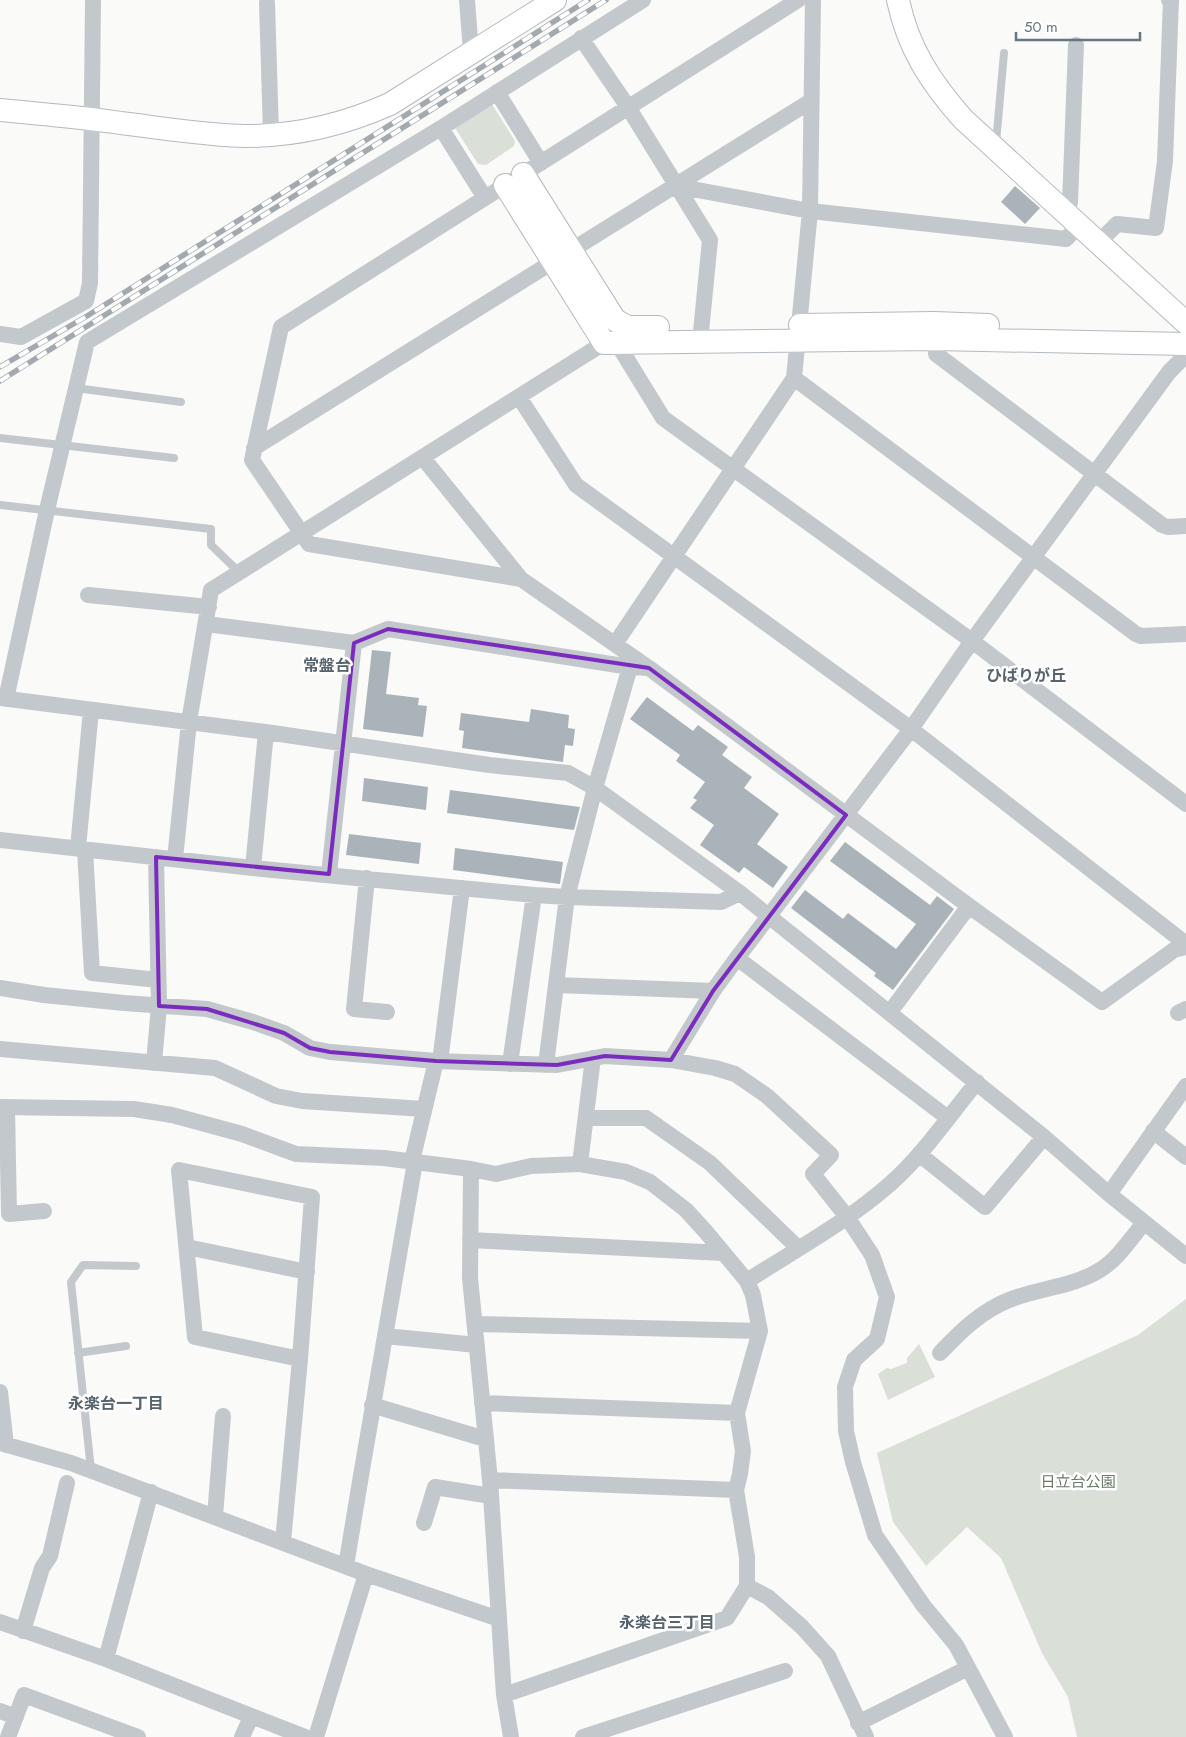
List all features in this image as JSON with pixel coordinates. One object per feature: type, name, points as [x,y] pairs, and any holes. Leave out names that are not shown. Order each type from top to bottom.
[{"type":"street","points":[[0,334],[21,337],[86,301],[90,283],[93,0]]},
{"type":"street","points":[[467,0],[471,52]]},
{"type":"street","points":[[0,110],[201,133],[246,136],[312,129],[368,114],[390,104],[555,0]]},
{"type":"street","points":[[643,0],[441,128],[87,342],[3,698],[266,732],[489,765],[568,774],[595,788],[740,893],[977,1082],[1109,1194],[1186,1256]]},
{"type":"street","points":[[521,579],[309,544],[252,460],[281,327],[798,0]]},
{"type":"street","points":[[614,644],[794,378],[810,211],[813,0]]},
{"type":"street","points":[[898,0],[910,42],[924,69],[941,94],[996,150],[1186,323]]},
{"type":"street","points":[[1098,243],[1117,224],[1156,228],[1165,161],[1171,0],[1169,0]]},
{"type":"street","points":[[267,3],[271,134]]},
{"type":"street","points":[[582,38],[628,107],[710,240],[701,334]]},
{"type":"street","points":[[1063,211],[1070,203],[1076,45]]},
{"type":"street","points":[[497,92],[523,174],[562,257],[615,320],[616,338],[662,418],[972,641],[1186,804]]},
{"type":"street","points":[[254,448],[811,101]]},
{"type":"street","points":[[441,128],[485,198]]},
{"type":"street","points":[[676,186],[810,211],[1066,239],[1080,226]]},
{"type":"street","points":[[935,331],[1186,344]]},
{"type":"street","points":[[935,331],[936,354],[1162,525],[1168,527],[1186,526]]},
{"type":"street","points":[[175,859],[189,722],[211,590],[518,397],[616,338],[701,334],[935,331],[1186,331]]},
{"type":"street","points":[[671,1060],[713,991],[737,958],[911,729],[972,641],[1169,372],[1186,355]]},
{"type":"street","points":[[794,378],[1136,634],[1141,636],[1186,634]]},
{"type":"street","points":[[423,458],[521,579],[649,668],[969,906],[1102,1002],[1174,950],[1186,945],[911,729],[576,485],[518,397]]},
{"type":"street","points":[[88,595],[209,607]]},
{"type":"street","points":[[206,624],[354,643],[388,629],[630,667],[649,668]]},
{"type":"street","points":[[329,874],[354,643]]},
{"type":"street","points":[[546,1065],[567,897],[595,788],[630,667]]},
{"type":"street","points":[[91,710],[82,849],[92,973],[158,980]]},
{"type":"street","points":[[253,868],[266,732]]},
{"type":"street","points":[[0,840],[253,868],[534,895],[721,902],[740,893]]},
{"type":"street","points":[[154,1063],[159,1006],[156,857]]},
{"type":"street","points":[[367,878],[354,1009],[387,1012]]},
{"type":"street","points":[[346,1566],[372,1404],[386,1336],[413,1162],[424,1109],[438,1062],[462,888]]},
{"type":"street","points":[[510,1064],[534,895]]},
{"type":"street","points":[[890,1012],[969,906]]},
{"type":"street","points":[[737,958],[948,1118]]},
{"type":"street","points":[[556,985],[713,991]]},
{"type":"street","points":[[0,988],[44,995],[207,1009],[253,1022],[284,1033],[310,1048],[330,1052],[438,1062],[546,1065],[557,1065],[605,1056],[671,1060],[735,1074],[767,1096],[831,1155],[814,1174],[847,1217],[872,1255],[887,1297],[877,1339],[854,1360],[845,1387],[846,1431],[853,1462],[875,1536],[924,1605],[956,1645],[1005,1737]]},
{"type":"street","points":[[0,1049],[214,1068],[276,1096],[302,1101],[424,1109]]},
{"type":"street","points":[[580,1164],[593,1058]]},
{"type":"street","points":[[747,1281],[847,1217],[890,1184],[919,1154],[977,1082]]},
{"type":"street","points":[[1109,1194],[1186,1086]]},
{"type":"street","points":[[44,1211],[9,1214],[4,1108],[134,1109],[172,1115],[242,1134],[296,1154],[384,1158],[496,1174],[532,1166],[580,1164],[626,1172],[650,1182],[686,1210],[747,1281],[753,1295],[760,1331],[737,1413],[743,1451],[736,1490],[747,1557],[747,1586],[727,1618],[504,1695]]},
{"type":"street","points":[[586,1118],[646,1118],[710,1163],[798,1248]]},
{"type":"street","points":[[1153,1131],[1186,1156]]},
{"type":"street","points":[[919,1154],[985,1207],[1044,1137]]},
{"type":"street","points":[[471,1169],[470,1278],[490,1488],[504,1695],[511,1737]]},
{"type":"street","points":[[283,1542],[300,1359],[312,1197],[179,1170],[195,1337],[300,1359]]},
{"type":"street","points":[[940,1353],[964,1328],[987,1311],[1010,1299],[1066,1284],[1100,1270],[1115,1256],[1144,1222]]},
{"type":"street","points":[[470,1240],[723,1253]]},
{"type":"street","points":[[187,1247],[306,1272]]},
{"type":"street","points":[[474,1324],[760,1331]]},
{"type":"street","points":[[386,1336],[476,1345]]},
{"type":"street","points":[[0,1392],[3,1444],[72,1463],[366,1574],[499,1619]]},
{"type":"street","points":[[482,1403],[737,1413]]},
{"type":"street","points":[[372,1404],[485,1439]]},
{"type":"street","points":[[215,1516],[223,1416]]},
{"type":"street","points":[[23,1631],[42,1568],[50,1556],[67,1483]]},
{"type":"street","points":[[424,1523],[434,1487],[736,1490]]},
{"type":"street","points":[[106,1659],[151,1492]]},
{"type":"street","points":[[316,1737],[366,1574]]},
{"type":"street","points":[[747,1586],[768,1597],[802,1627],[828,1656],[862,1730],[968,1668]]},
{"type":"street","points":[[0,1622],[106,1659],[305,1737]]},
{"type":"street","points":[[583,1737],[785,1671]]},
{"type":"street","points":[[8,1737],[24,1695],[138,1737]]},
{"type":"street","points":[[0,1711],[16,1717]]},
{"type":"street","points":[[242,1737],[251,1717]]},
{"type":"lane","points":[[996,150],[1004,53]]},
{"type":"lane","points":[[76,388],[181,402]]},
{"type":"lane","points":[[0,438],[174,458]]},
{"type":"lane","points":[[0,505],[212,529],[210,545],[240,573]]},
{"type":"lane","points":[[91,1470],[71,1282],[83,1265],[136,1266]]},
{"type":"lane","points":[[78,1353],[126,1346]]},
{"type":"highlighted area","points":[[388,629],[649,668],[846,815],[713,991],[671,1060],[605,1056],[557,1065],[436,1061],[330,1052],[310,1048],[284,1033],[207,1009],[159,1006],[156,857],[329,874],[354,643]]},
{"type":"green space","points":[[490,101],[515,141],[514,146],[486,165],[478,164],[453,125]]},
{"type":"green space","name":"日立台公園","points":[[1186,1299],[1186,1737],[1077,1737],[1068,1697],[1042,1653],[1001,1558],[967,1527],[926,1566],[893,1522],[877,1453],[1138,1335]]},
{"type":"green space","points":[[919,1344],[935,1377],[888,1400],[878,1374],[887,1368],[891,1369],[907,1363],[907,1358]]},
{"type":"building","points":[[1015,186],[1040,208],[1025,224],[1001,202]]},
{"type":"building","points":[[372,650],[391,652],[386,694],[419,698],[418,705],[427,706],[423,737],[363,729]]},
{"type":"building","points":[[647,697],[693,731],[698,725],[728,747],[722,755],[752,777],[744,788],[779,814],[757,844],[788,867],[773,888],[744,867],[739,873],[700,845],[714,825],[690,808],[697,800],[693,798],[705,782],[676,761],[680,755],[630,719]]},
{"type":"building","points":[[531,709],[569,715],[568,728],[575,729],[573,746],[565,745],[563,762],[462,748],[464,731],[459,730],[461,713],[529,722]]},
{"type":"building","points":[[364,778],[428,787],[426,810],[362,801]]},
{"type":"building","points":[[450,790],[580,807],[574,830],[447,813]]},
{"type":"building","points":[[349,834],[421,843],[419,864],[346,855]]},
{"type":"building","points":[[845,842],[930,905],[937,896],[954,909],[893,990],[874,976],[876,973],[791,908],[805,890],[843,919],[848,913],[896,949],[916,924],[830,861]]},
{"type":"building","points":[[455,848],[563,862],[560,884],[453,870]]},
{"type":"railway","points":[[0,367],[87,316],[588,0]]},
{"type":"railway","points":[[0,381],[606,0]]},
{"type":"district","name":"常盤台","points":[[327,665]]},
{"type":"district","name":"ひばりが丘","points":[[1026,675]]},
{"type":"district","name":"永楽台一丁目","points":[[116,1403]]},
{"type":"district","name":"永楽台三丁目","points":[[667,1622]]}]
